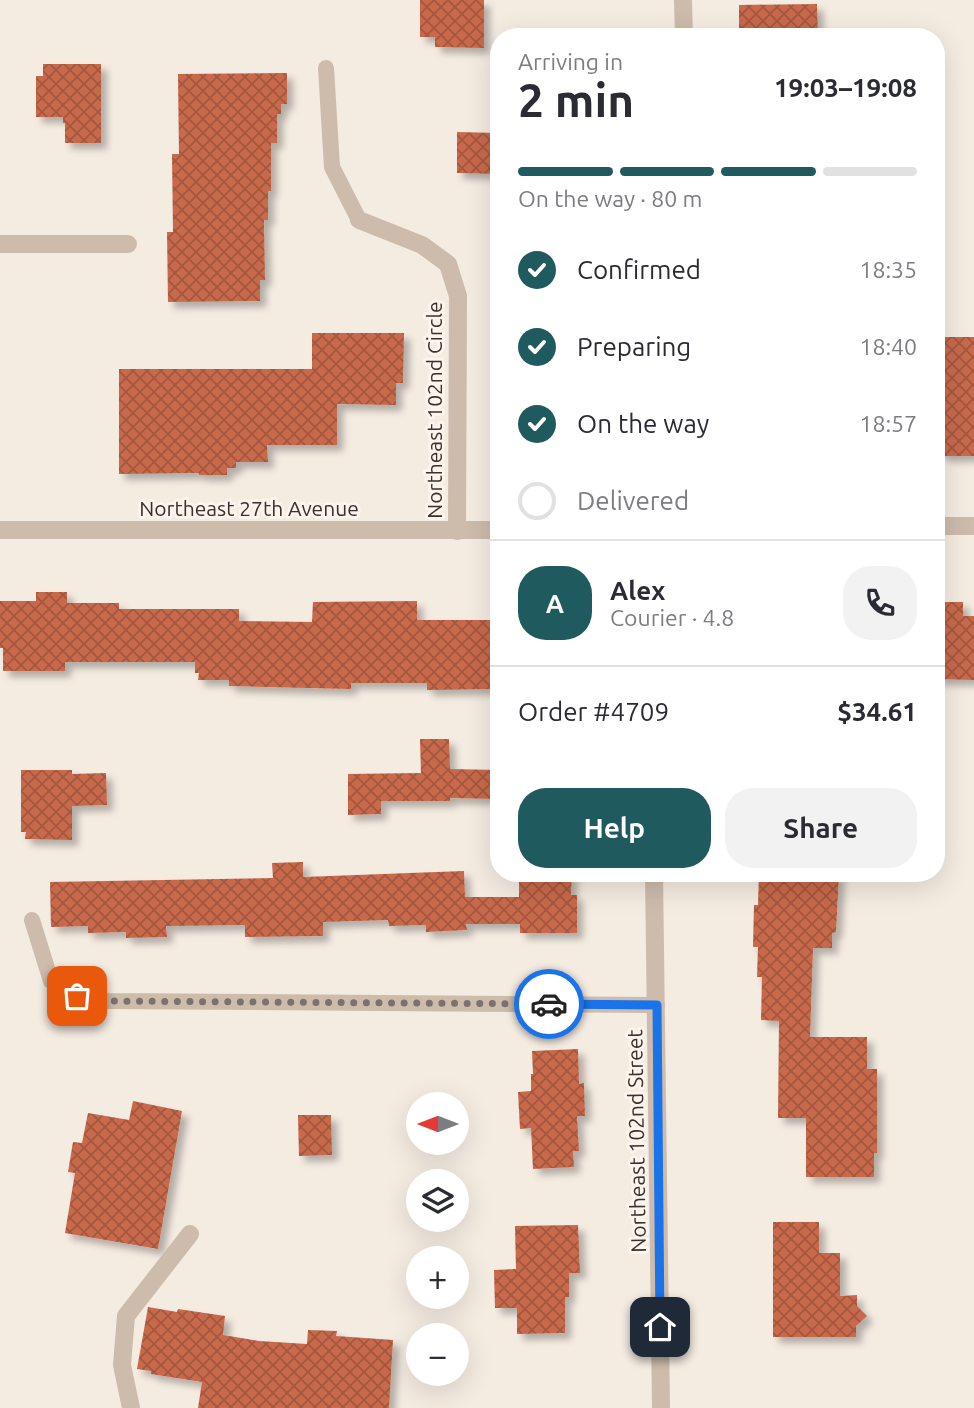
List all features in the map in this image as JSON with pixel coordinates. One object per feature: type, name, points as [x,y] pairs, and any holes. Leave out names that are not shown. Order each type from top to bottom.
[{"type":"street","points":[[683,0],[684,28]]},
{"type":"street","name":"Northeast 102nd Circle","points":[[359,220],[422,245],[448,264],[458,296],[457,531]]},
{"type":"street","points":[[0,244],[128,244]]},
{"type":"street","points":[[945,526],[974,526]]},
{"type":"street","name":"Northeast 27th Avenue","points":[[0,530],[490,530]]},
{"type":"street","name":"Northeast 102nd Street","points":[[654,882],[661,1408]]},
{"type":"street","points":[[131,1408],[122,1365],[126,1316],[190,1234]]},
{"type":"lane","points":[[326,68],[332,167],[359,220]]},
{"type":"lane","points":[[32,920],[51,981],[77,996],[105,1001],[657,1005]]},
{"type":"building","points":[[420,0],[484,0],[484,48],[435,47],[435,37],[420,37]]},
{"type":"building","points":[[817,4],[818,28],[739,28],[739,5]]},
{"type":"building","points":[[43,64],[101,64],[101,143],[65,143],[63,117],[36,117],[36,76],[43,76]]},
{"type":"building","points":[[287,73],[287,104],[281,104],[281,114],[277,114],[277,143],[271,143],[271,191],[268,191],[268,220],[264,220],[265,280],[260,280],[260,301],[168,302],[167,232],[173,232],[172,154],[179,154],[178,74]]},
{"type":"building","points":[[457,132],[490,133],[490,174],[457,173]]},
{"type":"building","points":[[312,333],[404,333],[403,383],[396,383],[396,405],[337,404],[337,445],[267,445],[268,462],[236,462],[236,468],[227,468],[227,475],[119,474],[119,369],[312,369]]},
{"type":"building","points":[[945,337],[974,337],[974,456],[945,456]]},
{"type":"building","points":[[36,592],[67,592],[67,603],[119,603],[119,609],[239,609],[239,621],[312,622],[313,602],[417,601],[417,620],[490,620],[490,689],[427,690],[427,683],[351,683],[351,689],[229,686],[229,680],[198,680],[199,673],[195,673],[195,662],[65,662],[65,671],[3,671],[0,601],[36,601]]},
{"type":"building","points":[[945,602],[963,602],[963,616],[974,616],[974,680],[945,679]]},
{"type":"building","points":[[420,739],[449,739],[450,769],[490,770],[490,799],[381,801],[381,814],[348,815],[348,774],[421,773]]},
{"type":"building","points":[[21,770],[72,770],[72,774],[106,773],[107,805],[72,806],[72,840],[25,839],[26,832],[21,832]]},
{"type":"building","points":[[303,862],[303,877],[464,871],[465,897],[519,897],[519,882],[572,882],[571,895],[577,895],[577,933],[520,933],[520,924],[466,924],[467,930],[426,932],[426,925],[389,926],[388,920],[323,922],[323,936],[245,937],[245,925],[166,926],[167,937],[126,938],[126,932],[88,933],[88,926],[51,927],[50,882],[273,878],[272,863]]},
{"type":"building","points":[[759,882],[839,882],[836,932],[832,933],[832,948],[813,948],[810,1037],[867,1037],[867,1069],[877,1069],[877,1153],[874,1153],[874,1177],[806,1177],[806,1118],[778,1118],[779,1021],[761,1020],[762,977],[757,977],[758,947],[753,947],[754,905],[758,905]]},
{"type":"building","points":[[578,1049],[579,1084],[584,1083],[585,1116],[577,1116],[579,1151],[573,1151],[574,1167],[533,1169],[531,1128],[520,1129],[518,1092],[531,1091],[532,1051]]},
{"type":"building","points":[[133,1101],[182,1111],[158,1249],[65,1233],[75,1173],[68,1172],[73,1142],[82,1143],[88,1113],[129,1120]]},
{"type":"building","points":[[298,1115],[331,1115],[332,1155],[299,1156]]},
{"type":"building","points":[[773,1222],[819,1222],[819,1253],[840,1253],[840,1296],[857,1295],[857,1306],[867,1316],[856,1326],[856,1337],[773,1337]]},
{"type":"building","points":[[578,1225],[580,1273],[569,1273],[569,1297],[565,1297],[565,1333],[517,1334],[517,1308],[495,1308],[494,1270],[516,1269],[515,1226]]},
{"type":"building","points":[[148,1307],[225,1316],[223,1335],[259,1341],[307,1344],[308,1330],[337,1331],[336,1336],[393,1340],[389,1408],[198,1408],[202,1382],[151,1374],[151,1371],[137,1369]]},
{"type":"way so far","points":[[77,996],[105,1001],[549,1004]]},
{"type":"route","points":[[549,1004],[657,1005],[660,1327]]}]
